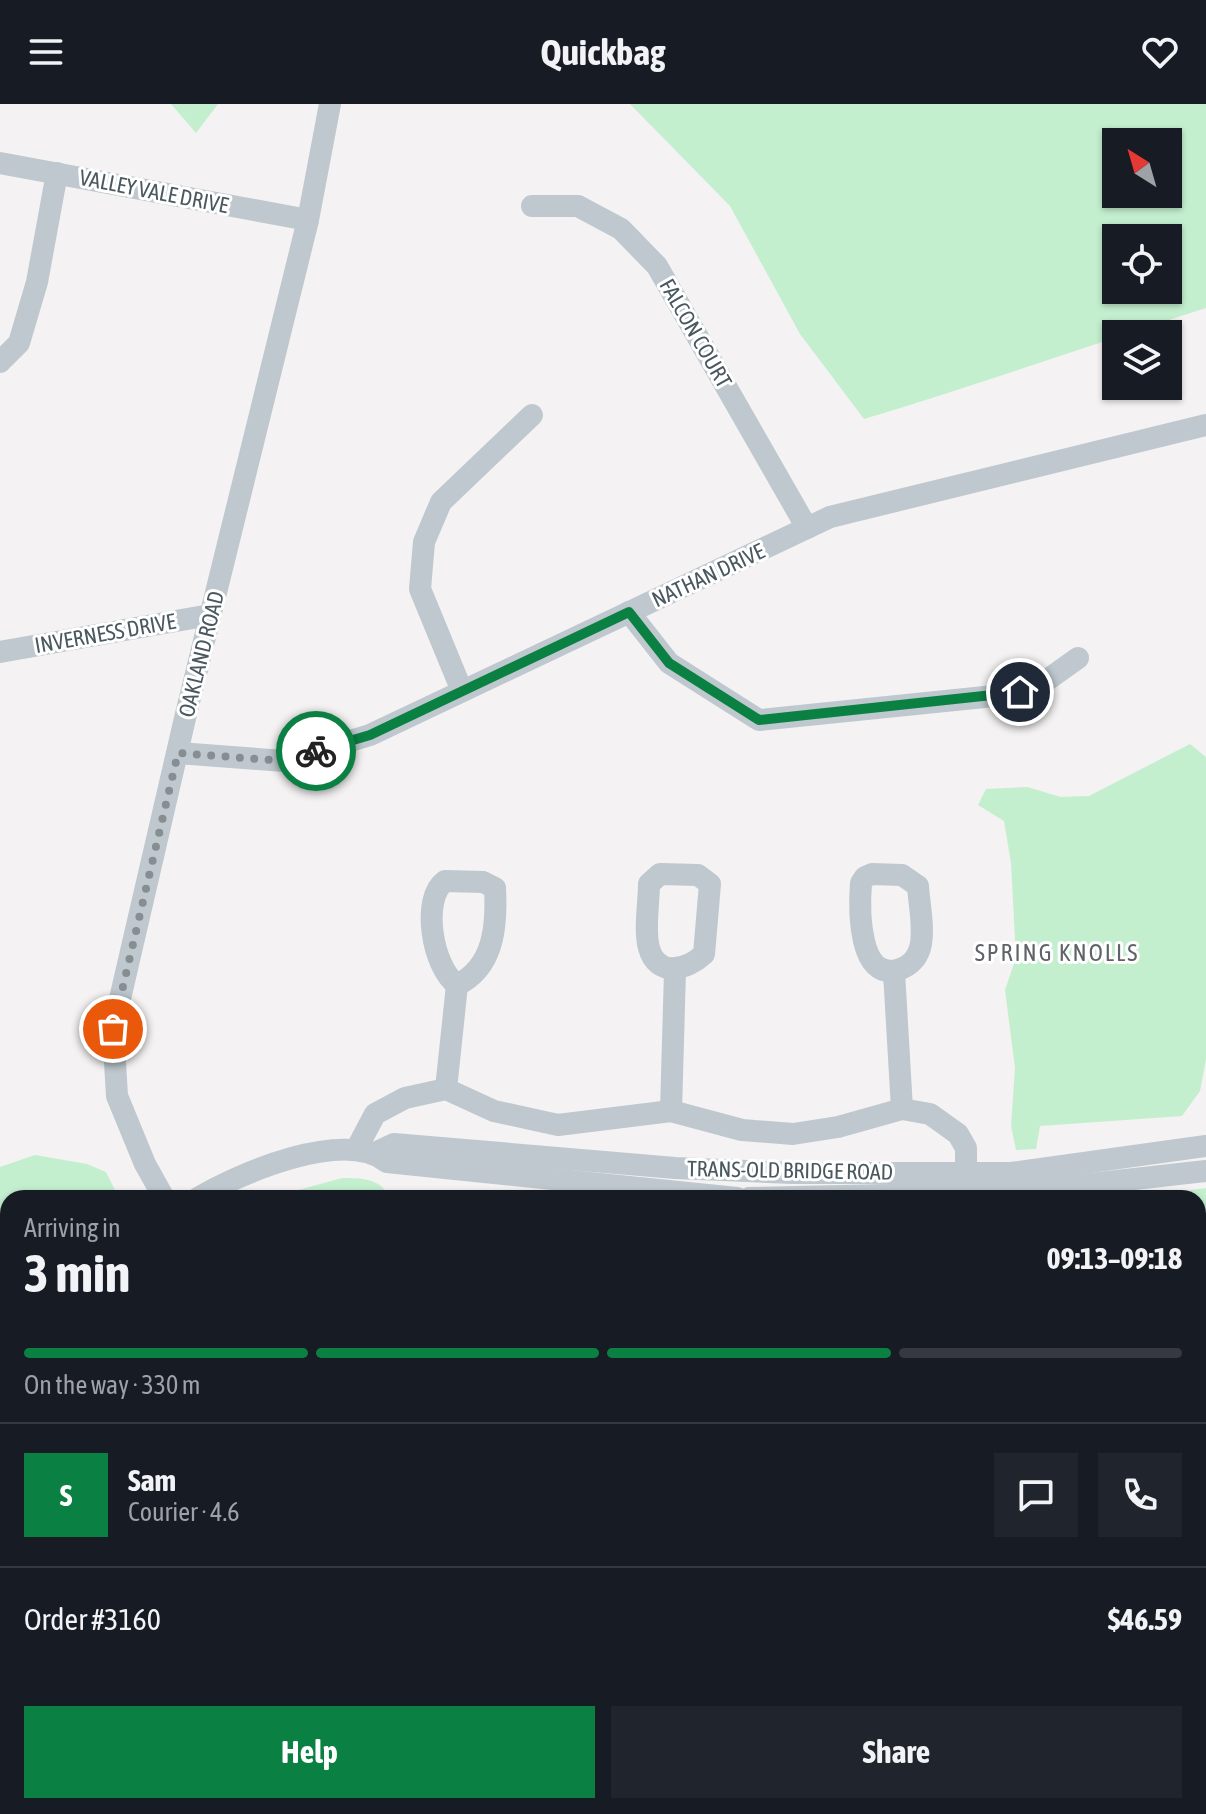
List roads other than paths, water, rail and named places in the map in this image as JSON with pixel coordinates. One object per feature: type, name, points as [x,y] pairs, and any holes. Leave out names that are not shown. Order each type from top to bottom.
[{"type":"street","name":"OAKLAND ROAD","points":[[160,1190],[145,1164],[117,1096],[113,1029],[210,615],[308,220],[330,104]]},
{"type":"street","name":"VALLEY VALE DRIVE","points":[[0,163],[308,220]]},
{"type":"street","points":[[0,362],[19,343],[37,282],[57,173]]},
{"type":"street","name":"FALCON COURT","points":[[532,206],[578,206],[621,229],[657,266],[807,528]]},
{"type":"street","points":[[462,691],[420,589],[424,542],[441,502],[532,415]]},
{"type":"street","name":"NATHAN DRIVE","points":[[178,753],[284,761],[370,735],[830,517],[1206,425]]},
{"type":"street","points":[[629,612],[669,663],[759,720],[1004,695],[1036,688],[1078,658]]},
{"type":"street","name":"INVERNESS DRIVE","points":[[0,652],[210,615]]},
{"type":"street","points":[[446,1089],[457,985],[476,972],[490,950],[495,897],[495,888],[490,884],[445,881],[435,893],[433,945],[444,976],[457,985]]},
{"type":"street","points":[[671,1111],[675,971]]},
{"type":"street","points":[[894,972],[902,1109]]},
{"type":"street","points":[[366,1151],[375,1114],[405,1098],[446,1089],[494,1111],[558,1125],[671,1111],[742,1130],[793,1134],[838,1127],[902,1109],[930,1114],[958,1134],[966,1148],[966,1187]]},
{"type":"street","name":"TRANS-OLD BRIDGE ROAD","points":[[214,1190],[253,1170],[286,1160],[366,1151],[394,1144],[675,1168],[792,1173],[966,1187],[1011,1173],[1206,1146]]},
{"type":"street","name":"TRANS-OLD BRIDGE ROAD","points":[[366,1151],[387,1162],[659,1190]]},
{"type":"street","name":"TRANS-OLD BRIDGE ROAD","points":[[907,1190],[1080,1186],[1206,1171]]},
{"type":"district","name":"SPRING KNOLLS","points":[[1057,953]]}]
